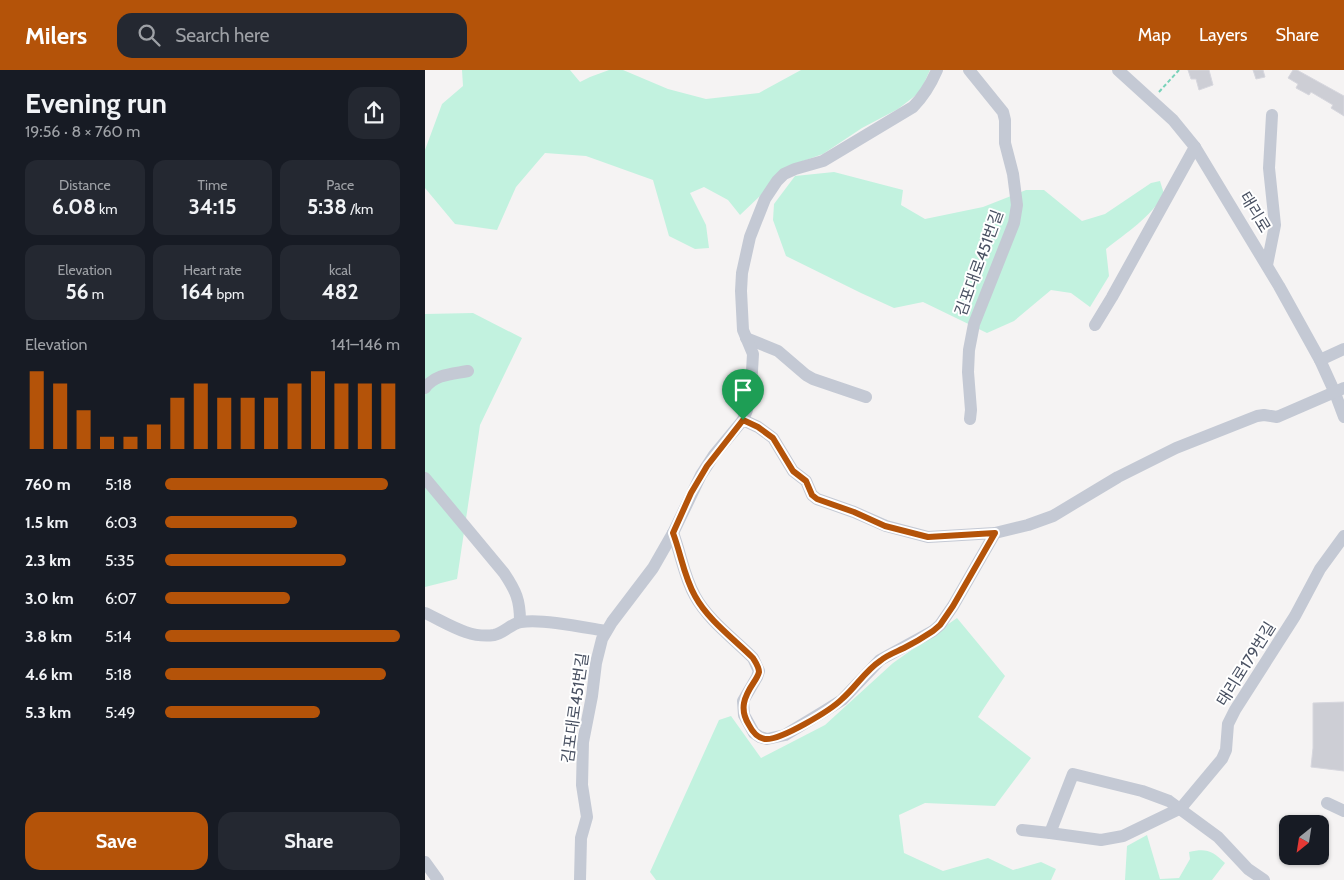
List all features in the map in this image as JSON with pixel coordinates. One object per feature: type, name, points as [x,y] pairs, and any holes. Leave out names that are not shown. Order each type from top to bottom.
[{"type":"street","name":"김포대로451번길","points":[[580,880],[581,838],[587,817],[582,779],[583,742],[593,696],[596,662],[606,631],[653,568],[673,533],[691,493],[707,466],[743,420],[749,400],[753,364],[751,346],[743,330],[741,292],[750,237],[765,199],[784,174],[823,161],[913,107],[921,100],[937,70]]},
{"type":"street","name":"김포대로451번길","points":[[969,70],[1003,112],[1005,143],[1013,174],[1017,205],[1014,222],[974,324],[967,372],[971,410],[970,419]]},
{"type":"street","name":"태리로","points":[[1118,70],[1153,100],[1195,146],[1267,265],[1320,360],[1340,390],[1344,417]]},
{"type":"street","points":[[1267,265],[1275,225],[1275,209],[1269,168],[1272,115]]},
{"type":"street","points":[[1095,325],[1112,298],[1195,146]]},
{"type":"street","points":[[746,338],[778,351],[813,379],[866,397]]},
{"type":"street","points":[[1320,360],[1344,348]]},
{"type":"street","points":[[425,388],[428,383],[442,375],[469,371]]},
{"type":"street","points":[[743,420],[758,427],[773,438],[793,471],[806,481],[812,495],[817,499],[854,512],[885,526],[928,537],[995,533],[1028,525],[1053,516],[1118,477],[1191,442],[1257,416],[1277,417],[1340,390]]},
{"type":"street","points":[[425,478],[505,573],[520,604],[519,622]]},
{"type":"street","points":[[673,533],[689,583],[698,602],[715,622],[753,658],[757,665],[759,671],[743,701],[743,708],[744,715],[755,733],[760,738],[767,739],[785,734],[842,700],[872,667],[881,660],[933,631],[940,625],[995,533]]},
{"type":"street","name":"태리로179번길","points":[[1022,830],[1087,839],[1113,839],[1181,808],[1222,759],[1226,750],[1228,724],[1235,710],[1295,616],[1320,569],[1344,536]]},
{"type":"street","points":[[425,613],[465,632],[477,635],[495,634],[519,622],[557,624],[606,631]]},
{"type":"street","points":[[1050,833],[1073,774],[1158,796],[1181,808],[1218,837],[1259,879]]},
{"type":"street","points":[[1327,803],[1344,811]]},
{"type":"street","points":[[425,862],[438,880]]},
{"type":"path","points":[[1153,100],[1179,70]]},
{"type":"green space","points":[[462,70],[570,70],[580,82],[609,70],[623,70],[668,89],[706,99],[759,93],[801,70],[930,70],[920,92],[898,109],[862,128],[823,154],[786,167],[740,215],[728,200],[704,187],[690,193],[706,225],[709,248],[695,249],[669,236],[653,180],[586,156],[545,153],[516,187],[497,230],[455,224],[425,188],[425,150],[442,104],[463,86]]},
{"type":"green space","points":[[834,172],[903,190],[901,205],[925,219],[983,207],[1026,190],[1044,190],[1082,221],[1105,214],[1151,183],[1160,181],[1164,194],[1145,217],[1106,249],[1109,276],[1090,307],[1071,293],[1051,290],[1014,321],[987,333],[923,302],[894,308],[786,256],[773,220],[774,204],[795,176]]},
{"type":"green space","points":[[473,313],[522,338],[480,425],[457,579],[425,587],[425,314]]},
{"type":"green space","points":[[957,618],[1005,676],[978,717],[1031,758],[995,806],[925,803],[899,815],[904,853],[943,871],[988,858],[1013,870],[1041,862],[1056,869],[1051,880],[656,880],[650,872],[719,720],[731,716],[761,758],[825,725],[893,663]]},
{"type":"green space","points":[[1147,835],[1160,879],[1179,878],[1190,859],[1189,852],[1209,851],[1225,863],[1212,880],[1125,880],[1127,846]]},
{"type":"building","points":[[1188,70],[1209,70],[1213,85],[1199,90],[1196,79],[1191,79]]},
{"type":"building","points":[[1253,70],[1263,70],[1265,77],[1256,79]]},
{"type":"building","points":[[1293,70],[1297,70],[1344,96],[1344,116],[1331,108],[1333,105],[1311,92],[1309,95],[1296,88],[1298,84],[1288,78]]},
{"type":"building","points":[[1344,702],[1344,771],[1311,767],[1313,703]]},
{"type":"route","points":[[743,420],[758,427],[773,438],[793,471],[806,481],[812,495],[817,499],[854,512],[876,523],[928,537],[995,533],[940,625],[933,631],[881,660],[872,667],[842,700],[785,734],[767,739],[760,738],[748,724],[743,708],[743,701],[759,671],[757,665],[753,658],[715,622],[698,602],[689,583],[673,533],[691,493],[707,466],[721,445],[743,420]]}]
